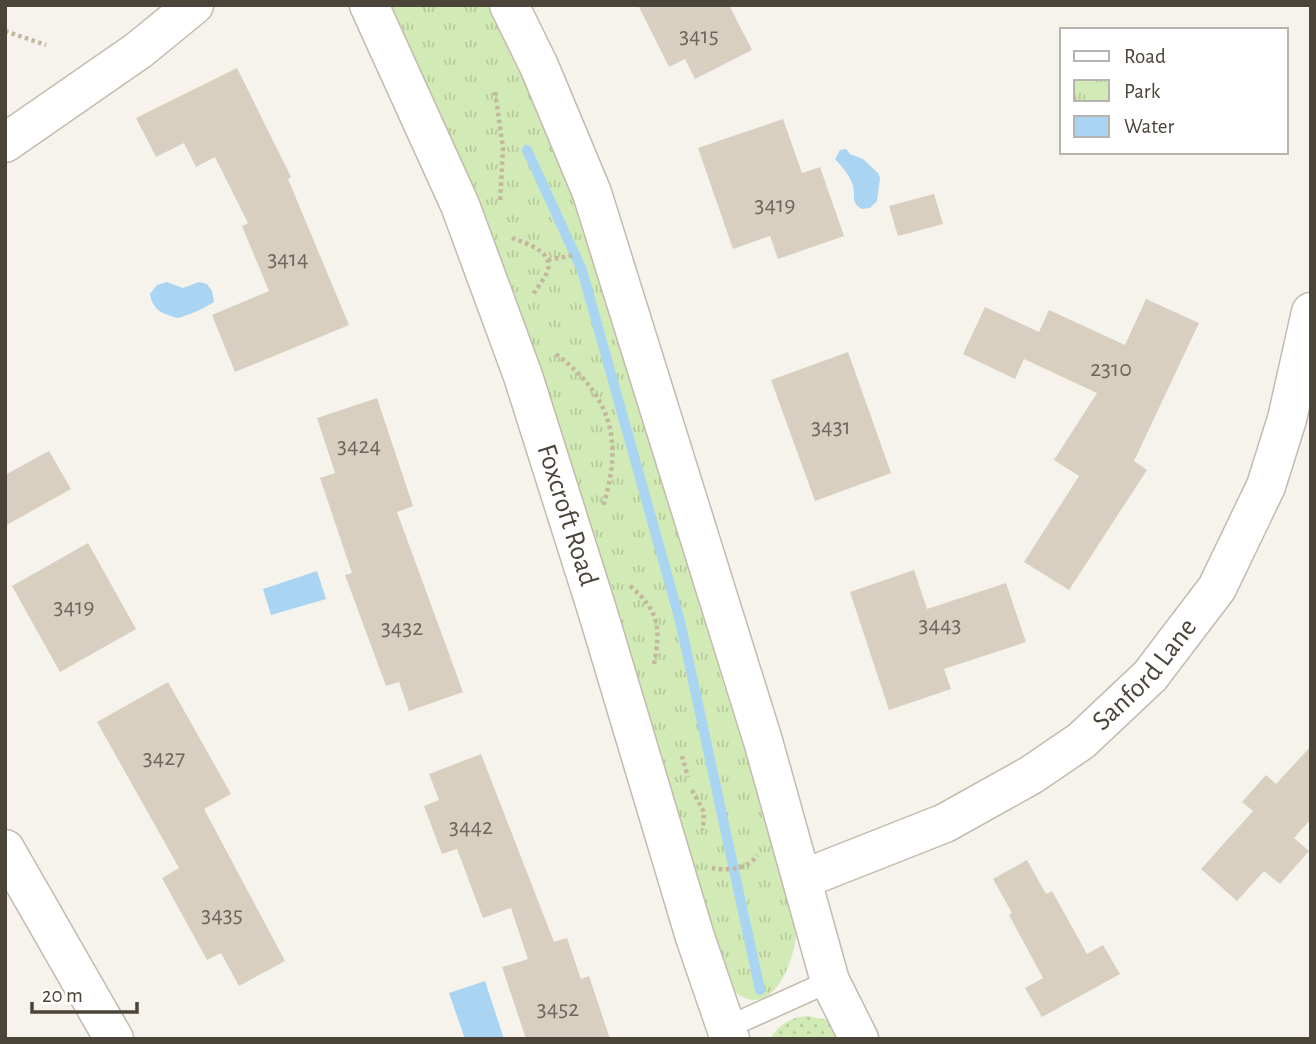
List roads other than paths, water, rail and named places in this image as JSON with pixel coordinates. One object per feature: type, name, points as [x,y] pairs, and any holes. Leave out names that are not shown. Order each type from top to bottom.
[{"type":"street","points":[[5,143],[139,50],[194,5]]},
{"type":"street","name":"Foxcroft Road","points":[[369,5],[460,205],[523,376],[728,1034]]},
{"type":"street","points":[[509,5],[539,66],[596,203],[759,727],[830,981],[859,1039]]},
{"type":"street","name":"Sanford Lane","points":[[803,879],[945,823],[1031,775],[1081,741],[1150,676],[1217,588],[1266,486],[1287,419],[1311,312]]},
{"type":"street","points":[[5,849],[114,1039]]},
{"type":"lane","points":[[728,1034],[830,981]]},
{"type":"water","points":[[846,149],[850,154],[863,159],[878,173],[880,178],[877,201],[870,208],[862,209],[856,204],[851,180],[835,159],[840,150]]},
{"type":"water","points":[[167,282],[183,288],[199,282],[207,284],[212,291],[214,302],[178,318],[163,313],[156,308],[150,294],[157,285]]},
{"type":"water","points":[[317,571],[326,599],[271,615],[263,589]]},
{"type":"water","points":[[485,981],[504,1039],[465,1039],[449,993]]},
{"type":"waterway","points":[[527,150],[582,270],[680,621],[760,990]]}]
